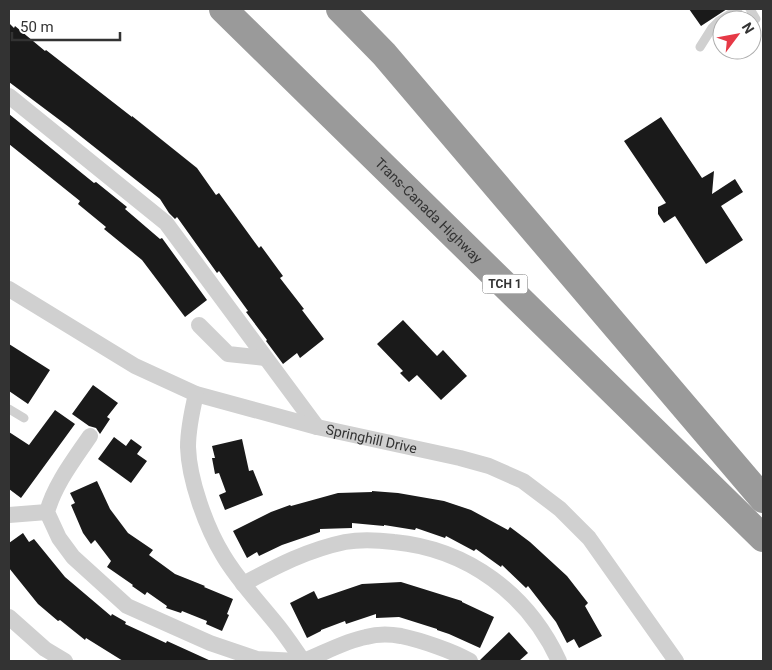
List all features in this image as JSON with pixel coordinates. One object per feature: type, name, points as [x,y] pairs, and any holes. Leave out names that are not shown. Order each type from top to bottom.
[{"type":"highway","name":"Trans-Canada Highway","points":[[223,9],[763,538]]},
{"type":"highway","points":[[340,9],[384,54],[763,499]]},
{"type":"street","points":[[9,96],[166,223],[317,427]]},
{"type":"street","name":"Springhill Drive","points":[[9,289],[135,366],[196,394],[317,427],[460,458],[489,466],[523,481],[560,509],[589,538],[676,661]]},
{"type":"street","points":[[199,325],[228,354],[265,358]]},
{"type":"street","points":[[196,394],[190,420],[188,447],[193,480],[204,517],[222,555],[304,661],[348,642],[382,634],[401,636],[436,646],[470,661]]},
{"type":"street","points":[[90,436],[63,475],[50,500],[47,512],[58,538],[73,557],[127,606],[210,643],[257,659],[298,661]]},
{"type":"street","points":[[9,515],[47,512]]},
{"type":"street","points":[[243,584],[283,563],[314,550],[346,542],[376,540],[434,549],[460,559],[486,574],[510,593],[534,619],[551,644],[559,661]]},
{"type":"street","points":[[9,617],[45,649],[65,661]]},
{"type":"lane","points":[[700,47],[712,28],[719,21],[738,9]]},
{"type":"lane","points":[[9,409],[24,418]]},
{"type":"building","points":[[689,9],[727,9],[712,10],[712,19],[701,26]]},
{"type":"building","points":[[9,23],[197,168],[216,195],[219,193],[259,248],[261,246],[283,276],[280,278],[324,339],[300,358],[297,353],[283,364],[219,271],[217,273],[177,217],[175,219],[169,213],[160,199],[9,82]]},
{"type":"building","points":[[9,114],[94,183],[96,182],[127,207],[125,209],[160,239],[162,238],[207,300],[185,317],[142,260],[104,229],[106,227],[78,204],[80,201],[9,144]]},
{"type":"building","points":[[661,117],[702,178],[714,171],[712,194],[735,179],[743,192],[721,206],[743,240],[706,264],[675,216],[664,223],[658,214],[658,207],[666,203],[624,141]]},
{"type":"building","points":[[403,320],[437,356],[443,350],[467,376],[441,400],[417,375],[409,382],[400,373],[403,371],[377,344]]},
{"type":"building","points":[[9,344],[50,370],[28,404],[9,391]]},
{"type":"building","points":[[93,385],[118,403],[107,417],[110,419],[100,434],[96,428],[89,426],[72,414]]},
{"type":"building","points":[[55,410],[75,424],[21,498],[9,489],[9,432],[29,445]]},
{"type":"building","points":[[114,437],[126,446],[131,439],[142,447],[137,454],[147,461],[131,483],[98,459]]},
{"type":"building","points":[[242,439],[249,471],[253,470],[263,495],[225,510],[219,495],[226,492],[219,473],[215,474],[212,458],[215,458],[212,446]]},
{"type":"building","points":[[97,481],[110,509],[128,533],[153,550],[149,555],[175,574],[233,599],[222,631],[206,624],[207,621],[182,611],[181,613],[166,608],[167,606],[147,592],[145,595],[107,567],[111,561],[95,540],[91,544],[83,533],[71,505],[75,503],[70,493]]},
{"type":"building","points":[[372,491],[398,493],[444,501],[471,510],[508,530],[510,527],[530,542],[567,576],[588,603],[585,606],[602,636],[579,648],[574,639],[567,643],[556,622],[528,586],[526,588],[502,565],[501,567],[476,549],[474,551],[446,536],[445,538],[416,528],[415,530],[384,525],[352,523],[352,528],[320,529],[320,532],[282,545],[259,556],[257,552],[247,558],[233,531],[271,512],[290,505],[338,493]]},
{"type":"building","points":[[23,533],[29,542],[34,539],[65,577],[111,616],[112,614],[126,622],[125,624],[211,661],[123,661],[86,638],[85,640],[38,604],[9,568],[9,543]]},
{"type":"building","points":[[401,582],[462,601],[494,617],[480,648],[437,629],[399,617],[376,618],[376,614],[346,624],[345,621],[321,630],[307,638],[290,603],[314,591],[318,599],[362,584]]},
{"type":"building","points":[[509,632],[528,653],[519,661],[480,661],[480,660]]}]
